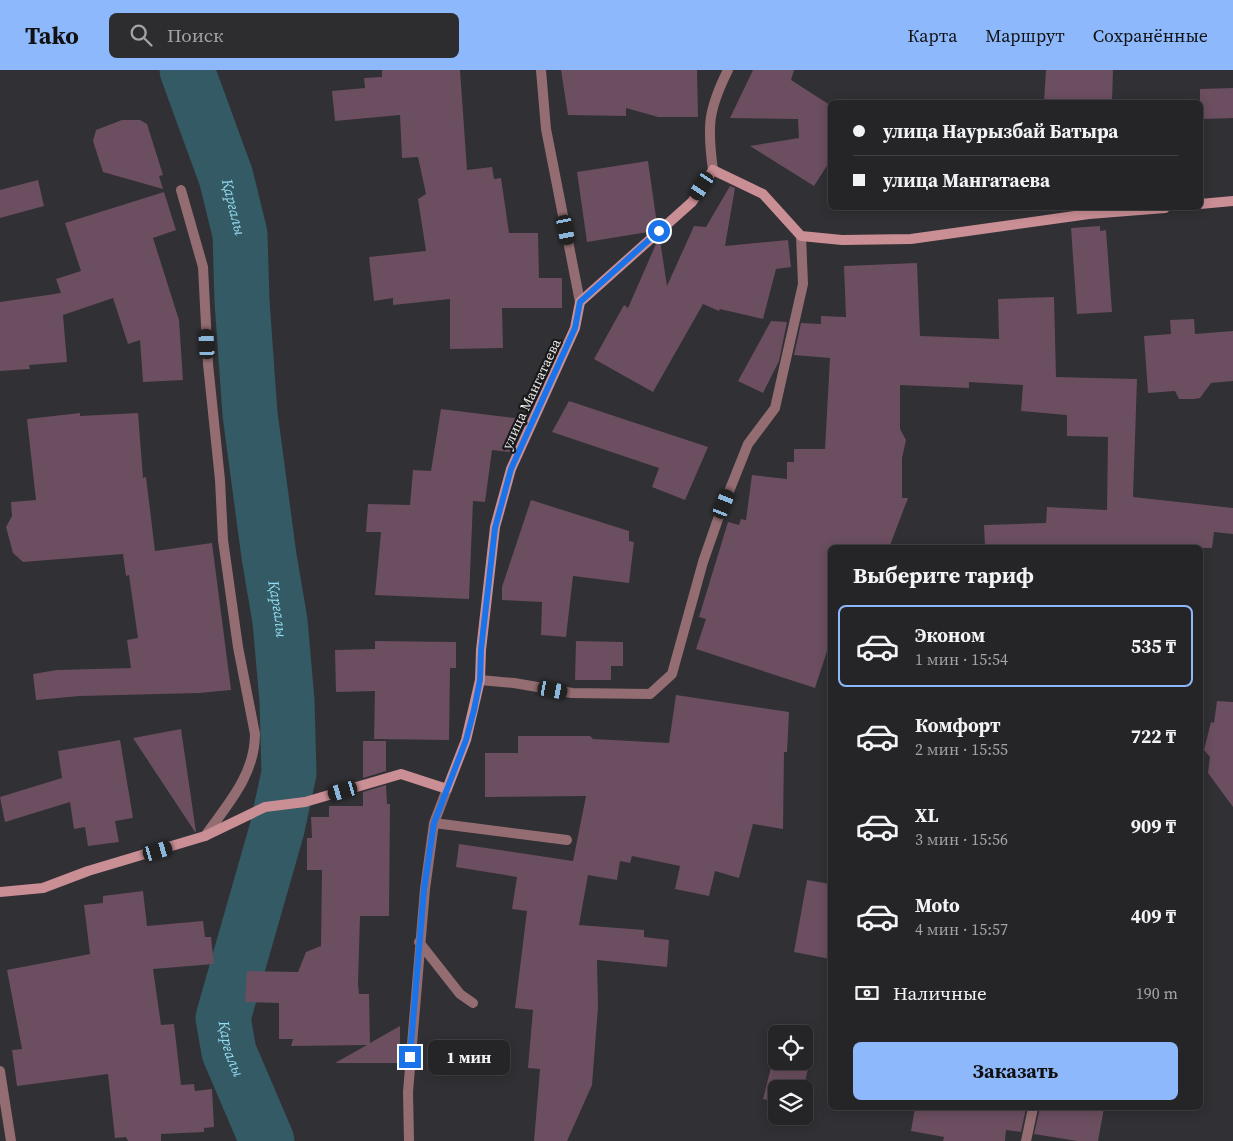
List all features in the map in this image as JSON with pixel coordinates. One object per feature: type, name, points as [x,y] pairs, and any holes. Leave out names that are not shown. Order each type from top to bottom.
[{"type":"street","name":"улица Мангатаева","points":[[409,1141],[408,1092],[419,942],[434,823],[466,740],[480,680],[481,650],[495,528],[511,469],[575,328],[580,302],[546,129],[541,70]]},
{"type":"street","points":[[580,302],[692,202],[713,170],[708,136],[714,99],[728,70]]},
{"type":"street","points":[[480,680],[514,683],[572,693],[650,694],[672,674],[703,562],[718,519],[748,444],[775,408],[803,284],[801,236],[763,194],[713,170]]},
{"type":"street","points":[[181,190],[203,267],[208,364],[220,480],[223,540],[238,647],[255,734],[255,746],[245,778],[205,836]]},
{"type":"street","points":[[1203,204],[1233,201]]},
{"type":"street","points":[[801,236],[842,240],[911,239],[1089,214],[1140,210]]},
{"type":"street","points":[[0,892],[43,888],[88,871],[205,836],[265,807],[305,802],[400,774],[447,789]]},
{"type":"street","points":[[434,823],[567,840]]},
{"type":"street","points":[[419,942],[460,994],[473,1003]]},
{"type":"street","points":[[0,1071],[10,1141]]},
{"type":"street","points":[[1026,1141],[1033,1110]]},
{"type":"building","points":[[382,70],[460,70],[467,170],[492,167],[494,179],[501,178],[509,233],[538,233],[539,278],[562,278],[562,308],[502,308],[503,348],[450,349],[450,299],[393,305],[393,298],[374,301],[369,257],[426,251],[418,199],[426,194],[418,157],[402,158],[400,115],[335,121],[332,91],[365,88],[364,78],[382,77]]},
{"type":"building","points":[[561,70],[697,70],[698,117],[658,117],[626,108],[626,116],[568,115]]},
{"type":"building","points":[[753,70],[794,70],[791,80],[828,104],[828,164],[814,186],[750,146],[799,138],[798,119],[730,118]]},
{"type":"building","points":[[1046,70],[1113,70],[1112,100],[1044,100]]},
{"type":"building","points":[[1233,88],[1233,118],[1203,119],[1203,100],[1200,100],[1200,89]]},
{"type":"building","points":[[122,120],[140,120],[147,124],[163,175],[159,176],[163,189],[103,172],[93,141],[96,130]]},
{"type":"building","points":[[648,161],[657,224],[648,232],[587,242],[577,172]]},
{"type":"building","points":[[38,180],[44,206],[0,218],[0,190]]},
{"type":"building","points":[[730,186],[735,188],[725,246],[788,240],[791,267],[776,269],[763,319],[720,309],[719,311],[703,304],[653,392],[594,359],[624,305],[628,308],[656,244],[660,240],[667,286],[694,226],[706,227]]},
{"type":"building","points":[[164,192],[176,230],[153,238],[179,320],[183,380],[143,382],[140,340],[128,344],[113,298],[63,315],[67,362],[29,365],[30,369],[0,371],[0,302],[61,293],[56,279],[81,271],[65,223]]},
{"type":"building","points":[[1100,226],[1100,231],[1106,230],[1112,312],[1077,314],[1071,228]]},
{"type":"building","points":[[917,263],[920,336],[999,339],[998,299],[1054,297],[1056,377],[1137,379],[1133,497],[1233,508],[1233,534],[1214,532],[1212,548],[1203,548],[1203,545],[985,545],[984,525],[1046,523],[1047,507],[1107,510],[1108,437],[1067,436],[1067,415],[1021,411],[1023,385],[969,382],[969,388],[900,385],[900,429],[906,440],[902,458],[902,498],[908,498],[890,545],[828,545],[828,648],[815,688],[696,649],[706,619],[699,617],[728,522],[739,525],[741,519],[746,520],[752,475],[787,479],[787,462],[794,462],[794,449],[825,449],[830,358],[794,355],[801,323],[821,324],[821,316],[846,317],[844,266]]},
{"type":"building","points":[[1194,319],[1195,334],[1233,331],[1233,381],[1211,383],[1200,398],[1194,399],[1179,399],[1175,391],[1148,393],[1144,336],[1171,334],[1170,320]]},
{"type":"building","points":[[771,321],[787,322],[779,361],[763,393],[738,381]]},
{"type":"building","points":[[569,401],[708,447],[685,500],[652,487],[659,468],[552,432]]},
{"type":"building","points":[[441,409],[515,418],[511,452],[492,450],[485,502],[473,501],[469,599],[375,595],[381,532],[366,532],[368,504],[410,505],[413,470],[431,471]]},
{"type":"building","points":[[80,413],[80,416],[138,413],[143,478],[146,477],[155,551],[212,543],[231,690],[199,693],[80,696],[36,700],[33,674],[57,670],[131,668],[127,640],[138,638],[129,575],[126,576],[123,554],[23,562],[13,553],[6,527],[12,516],[11,502],[36,500],[27,419]]},
{"type":"building","points":[[531,500],[629,531],[629,541],[634,542],[629,583],[573,576],[566,637],[541,635],[542,602],[502,600],[502,587]]},
{"type":"building","points":[[375,641],[456,642],[456,668],[450,668],[449,740],[374,739],[375,691],[336,692],[335,650],[375,649]]},
{"type":"building","points":[[576,641],[623,642],[623,666],[611,666],[611,680],[575,680]]},
{"type":"building","points":[[676,695],[789,712],[787,752],[784,752],[783,829],[753,824],[739,878],[715,871],[709,896],[675,889],[680,866],[632,856],[630,863],[620,861],[617,880],[588,875],[579,925],[644,930],[644,937],[669,940],[667,967],[597,960],[598,1007],[592,1085],[567,1141],[534,1141],[540,1069],[528,1068],[533,1010],[515,1008],[527,911],[512,909],[517,877],[456,867],[459,844],[573,861],[586,796],[485,797],[485,753],[518,753],[518,736],[590,736],[593,739],[669,743]]},
{"type":"building","points":[[1217,701],[1233,702],[1233,807],[1208,773],[1210,757],[1204,750],[1211,722],[1214,723]]},
{"type":"building","points":[[181,729],[196,832],[133,738]]},
{"type":"building","points":[[120,740],[133,818],[115,821],[119,842],[88,846],[85,827],[74,829],[70,802],[5,822],[0,797],[62,778],[58,751]]},
{"type":"building","points":[[363,741],[386,741],[386,771],[363,778]]},
{"type":"building","points":[[386,785],[387,804],[390,804],[389,916],[360,916],[358,984],[359,994],[369,994],[370,1043],[400,1026],[400,1063],[335,1063],[367,1045],[291,1046],[293,1039],[279,1039],[279,1003],[245,1002],[247,971],[298,972],[306,952],[321,946],[322,870],[307,870],[307,838],[312,838],[311,817],[329,817],[329,806],[363,806],[363,792]]},
{"type":"building","points":[[807,880],[828,884],[828,959],[794,952]]},
{"type":"building","points":[[143,891],[147,926],[203,921],[205,937],[211,937],[214,964],[153,969],[161,1025],[174,1024],[181,1085],[194,1084],[195,1091],[212,1089],[214,1127],[204,1128],[204,1132],[161,1134],[161,1141],[128,1141],[126,1137],[115,1138],[108,1074],[17,1086],[12,1050],[22,1049],[7,970],[90,954],[84,905],[103,903],[103,896]]},
{"type":"building","points":[[770,1070],[808,1070],[805,1080],[768,1080],[768,1100],[763,1099]]},
{"type":"building","points":[[915,1110],[1026,1110],[1021,1132],[1006,1130],[1005,1141],[943,1141],[944,1137],[911,1131]]},
{"type":"building","points":[[1040,1110],[1104,1110],[1098,1141],[1077,1141],[1034,1134]]},
{"type":"waterway","name":"Қарғалы","points":[[187,70],[226,177],[240,234],[242,301],[250,414],[269,556],[280,621],[287,701],[289,773],[277,829],[223,1018],[229,1052],[267,1141]]},
{"type":"route","points":[[410,1057],[424,889],[434,823],[466,740],[474,710],[480,680],[481,650],[495,528],[511,469],[575,328],[580,302],[617,271],[659,231]]}]
